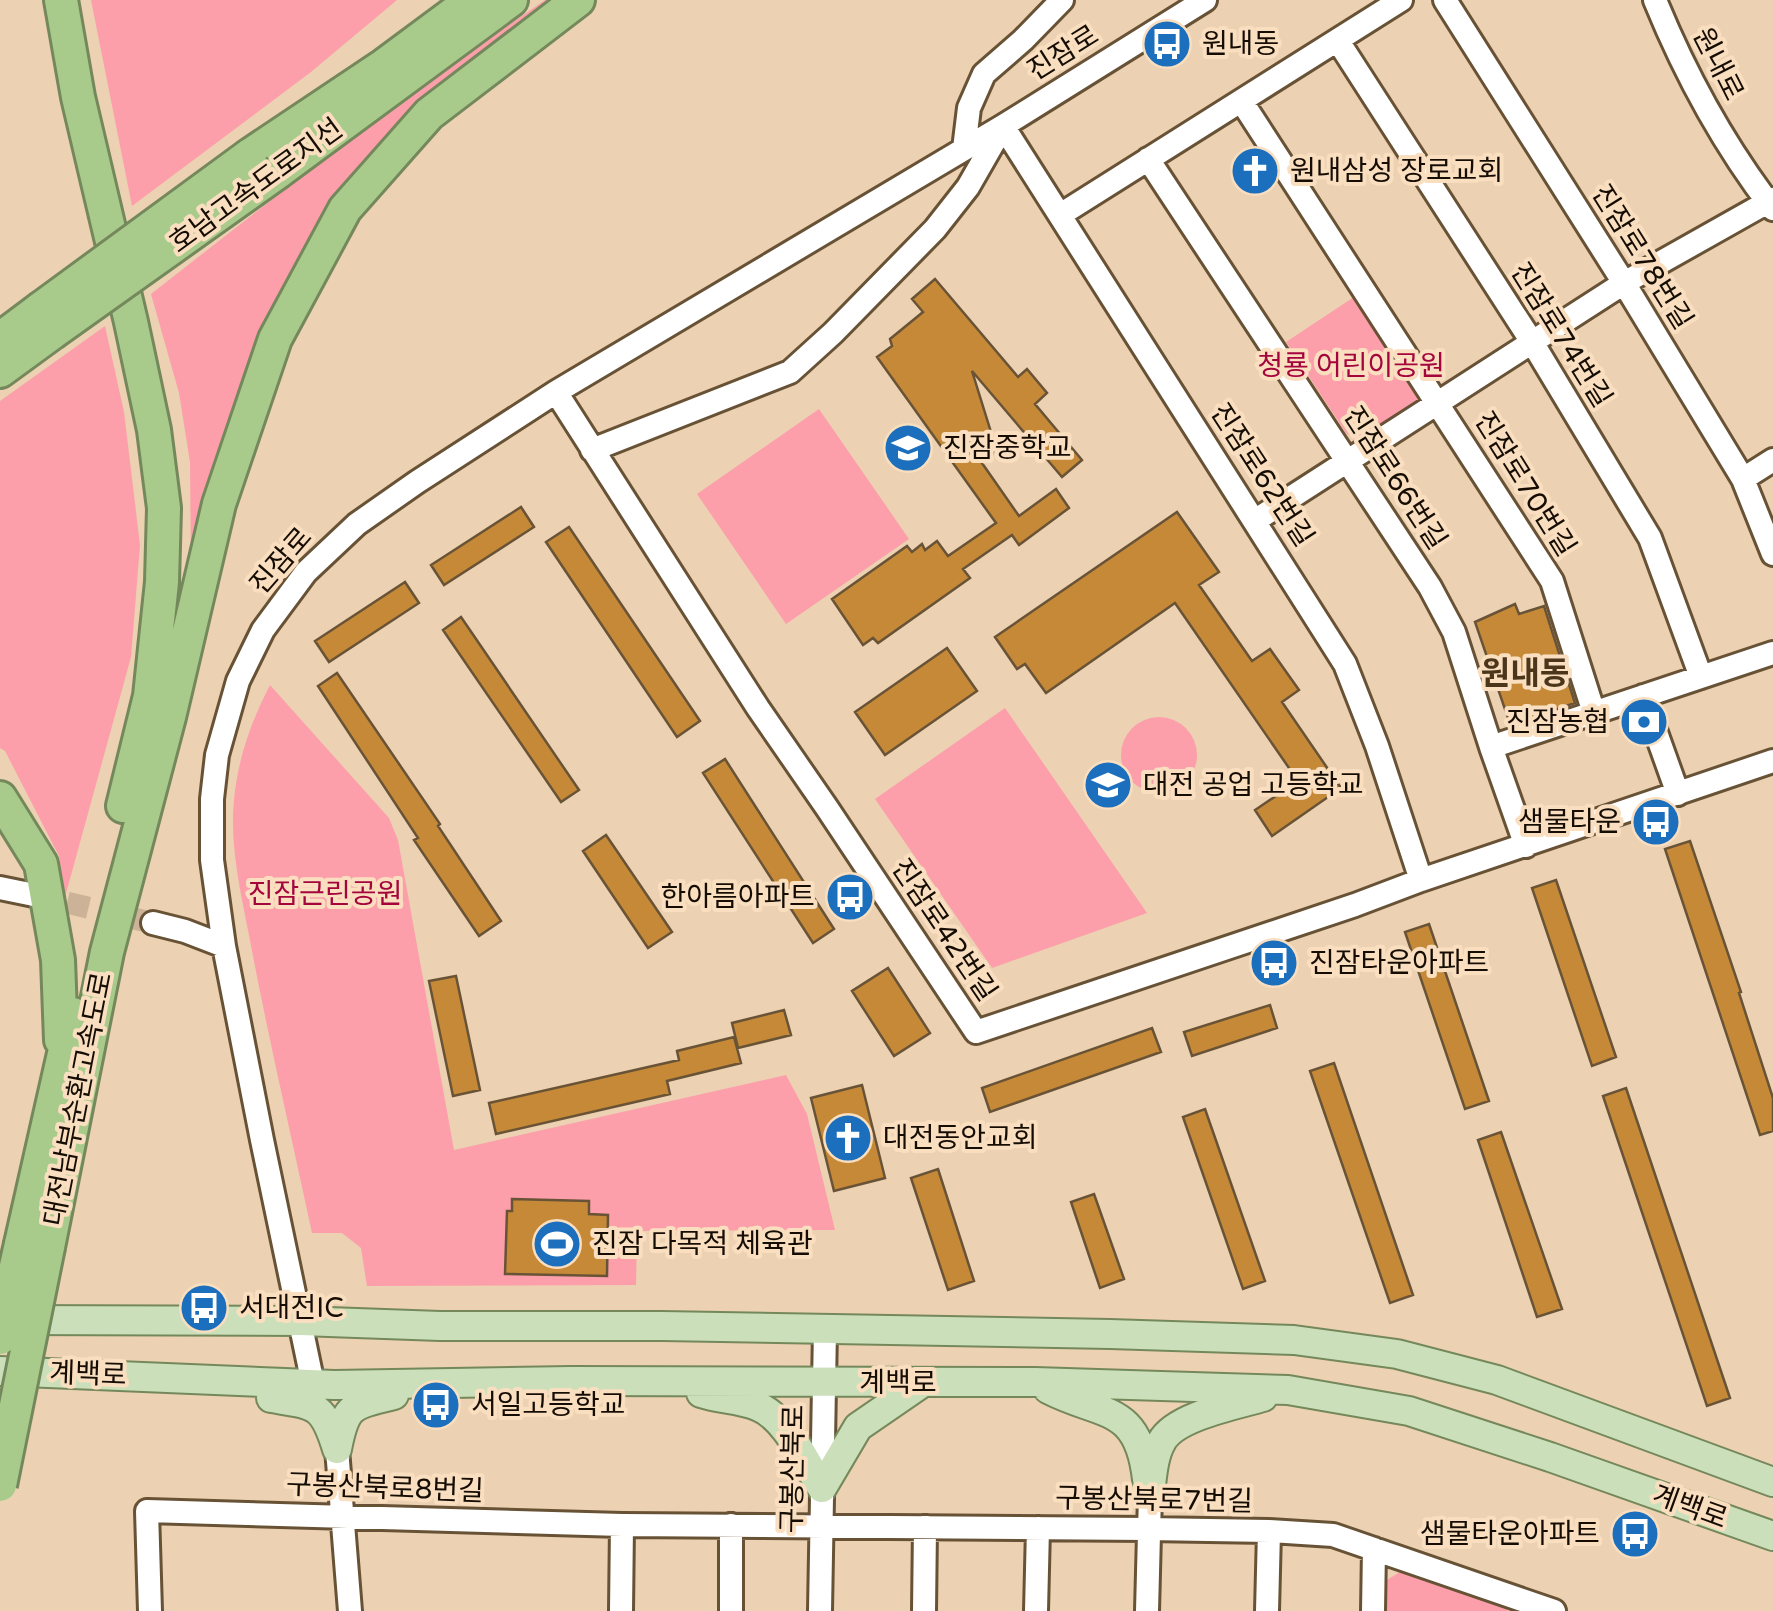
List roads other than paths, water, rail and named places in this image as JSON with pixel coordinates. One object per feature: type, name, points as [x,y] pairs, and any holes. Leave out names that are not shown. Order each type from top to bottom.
[{"type":"highway","points":[[61,0],[78,97],[154,430],[164,508],[162,582],[150,696],[61,1064]]},
{"type":"highway","points":[[79,0],[90,70],[166,394],[178,477],[180,574],[169,717]]},
{"type":"highway","points":[[383,66],[442,0]]},
{"type":"highway","name":"호남고속도로지선","points":[[264,163],[472,0]]},
{"type":"highway","name":"호남고속도로지선","points":[[0,371],[46,321],[264,163],[512,0]]},
{"type":"highway","points":[[169,717],[219,504],[275,338],[345,209],[429,114],[578,0]]},
{"type":"highway","name":"호남고속도로지선","points":[[0,338],[46,321]]},
{"type":"highway","name":"대전남부순환고속도로","points":[[0,1338],[34,1246],[169,717]]},
{"type":"highway","points":[[0,798],[41,864],[58,960],[61,1064]]},
{"type":"highway","name":"대전남부순환고속도로","points":[[0,1485],[61,1064]]},
{"type":"main road","name":"계백로","points":[[0,1320],[662,1326],[1294,1340],[1397,1354],[1497,1380],[1773,1482]]},
{"type":"main road","name":"계백로","points":[[0,1371],[313,1384],[1035,1382],[1288,1390],[1409,1411],[1550,1457],[1771,1539]]},
{"type":"main road","points":[[234,1380],[268,1397],[310,1404],[323,1414],[337,1449]]},
{"type":"main road","points":[[671,1382],[715,1398],[758,1406],[782,1424],[822,1488],[858,1426],[922,1383]]},
{"type":"main road","points":[[1035,1382],[1124,1421],[1144,1452],[1150,1495]]},
{"type":"main road","points":[[337,1449],[346,1415],[357,1405],[429,1384]]},
{"type":"main road","points":[[1150,1495],[1157,1452],[1172,1428],[1288,1390]]},
{"type":"street","points":[[964,149],[969,108],[984,74],[1062,0]]},
{"type":"street","name":"진잠로","points":[[313,1384],[224,946],[212,860],[217,755],[238,681],[263,630],[306,572],[357,524],[417,482],[556,392],[1003,126],[1205,0]]},
{"type":"street","points":[[1060,215],[1402,0]]},
{"type":"street","name":"진잠로78번길","points":[[1445,0],[1624,282],[1743,479],[1773,554]]},
{"type":"street","name":"원내로","points":[[1256,520],[1624,282],[1771,203],[1703,106],[1655,0]]},
{"type":"street","name":"진잠로74번길","points":[[1338,41],[1532,342],[1650,538],[1701,677]]},
{"type":"street","name":"진잠로70번길","points":[[1242,102],[1552,581],[1594,713]]},
{"type":"street","name":"진잠로","points":[[592,450],[790,372],[934,229],[968,187],[1003,126]]},
{"type":"street","name":"진잠로62번길","points":[[1003,126],[1345,664],[1421,880]]},
{"type":"street","name":"진잠로66번길","points":[[1148,159],[1430,588],[1454,632],[1526,846]]},
{"type":"street","name":"진잠로42번길","points":[[556,392],[758,708],[976,1032],[1773,761]]},
{"type":"street","points":[[1743,479],[1773,460]]},
{"type":"street","points":[[1491,748],[1773,653]]},
{"type":"street","points":[[1644,696],[1678,794]]},
{"type":"street","points":[[0,888],[34,895]]},
{"type":"street","points":[[153,923],[224,946]]},
{"type":"street","name":"구봉산북로","points":[[820,1611],[825,1329]]},
{"type":"street","points":[[337,1449],[350,1611]]},
{"type":"street","points":[[1146,1611],[1150,1495]]},
{"type":"street","name":"구봉산북로8번길","points":[[150,1611],[147,1511],[822,1526]]},
{"type":"street","points":[[622,1524],[622,1611]]},
{"type":"street","points":[[731,1525],[731,1611]]},
{"type":"street","name":"구봉산북로7번길","points":[[822,1526],[1148,1528],[1333,1535],[1520,1606],[1554,1611]]},
{"type":"street","points":[[924,1611],[925,1526]]},
{"type":"street","name":"구봉산북로7번길","points":[[1036,1611],[1038,1528]]},
{"type":"street","name":"구봉산북로7번길","points":[[1267,1611],[1269,1531]]},
{"type":"street","points":[[1373,1611],[1374,1549]]},
{"type":"tunnel","points":[[35,895],[153,923]]},
{"type":"place","name":"원내동","points":[[1167,44]]},
{"type":"place","name":"원내삼성 장로교회","points":[[1255,171]]},
{"type":"place","name":"진잠중학교","points":[[908,448]]},
{"type":"place","name":"진잠농협","points":[[1644,722]]},
{"type":"place","name":"대전 공업 고등학교","points":[[1108,785]]},
{"type":"place","name":"샘물타운","points":[[1656,822]]},
{"type":"place","name":"한아름아파트","points":[[850,897]]},
{"type":"place","name":"진잠타운아파트","points":[[1274,963]]},
{"type":"place","name":"대전동안교회","points":[[848,1138]]},
{"type":"place","name":"진잠 다목적 체육관","points":[[557,1244]]},
{"type":"place","name":"서대전IC","points":[[204,1308]]},
{"type":"place","name":"서일고등학교","points":[[436,1405]]},
{"type":"place","name":"샘물타운아파트","points":[[1635,1534]]},
{"type":"district","name":"원내동","points":[[1525,674]]},
{"type":"park label","name":"청룡 어린이공원","points":[[1351,366]]},
{"type":"park label","name":"진잠근린공원","points":[[325,894]]}]
